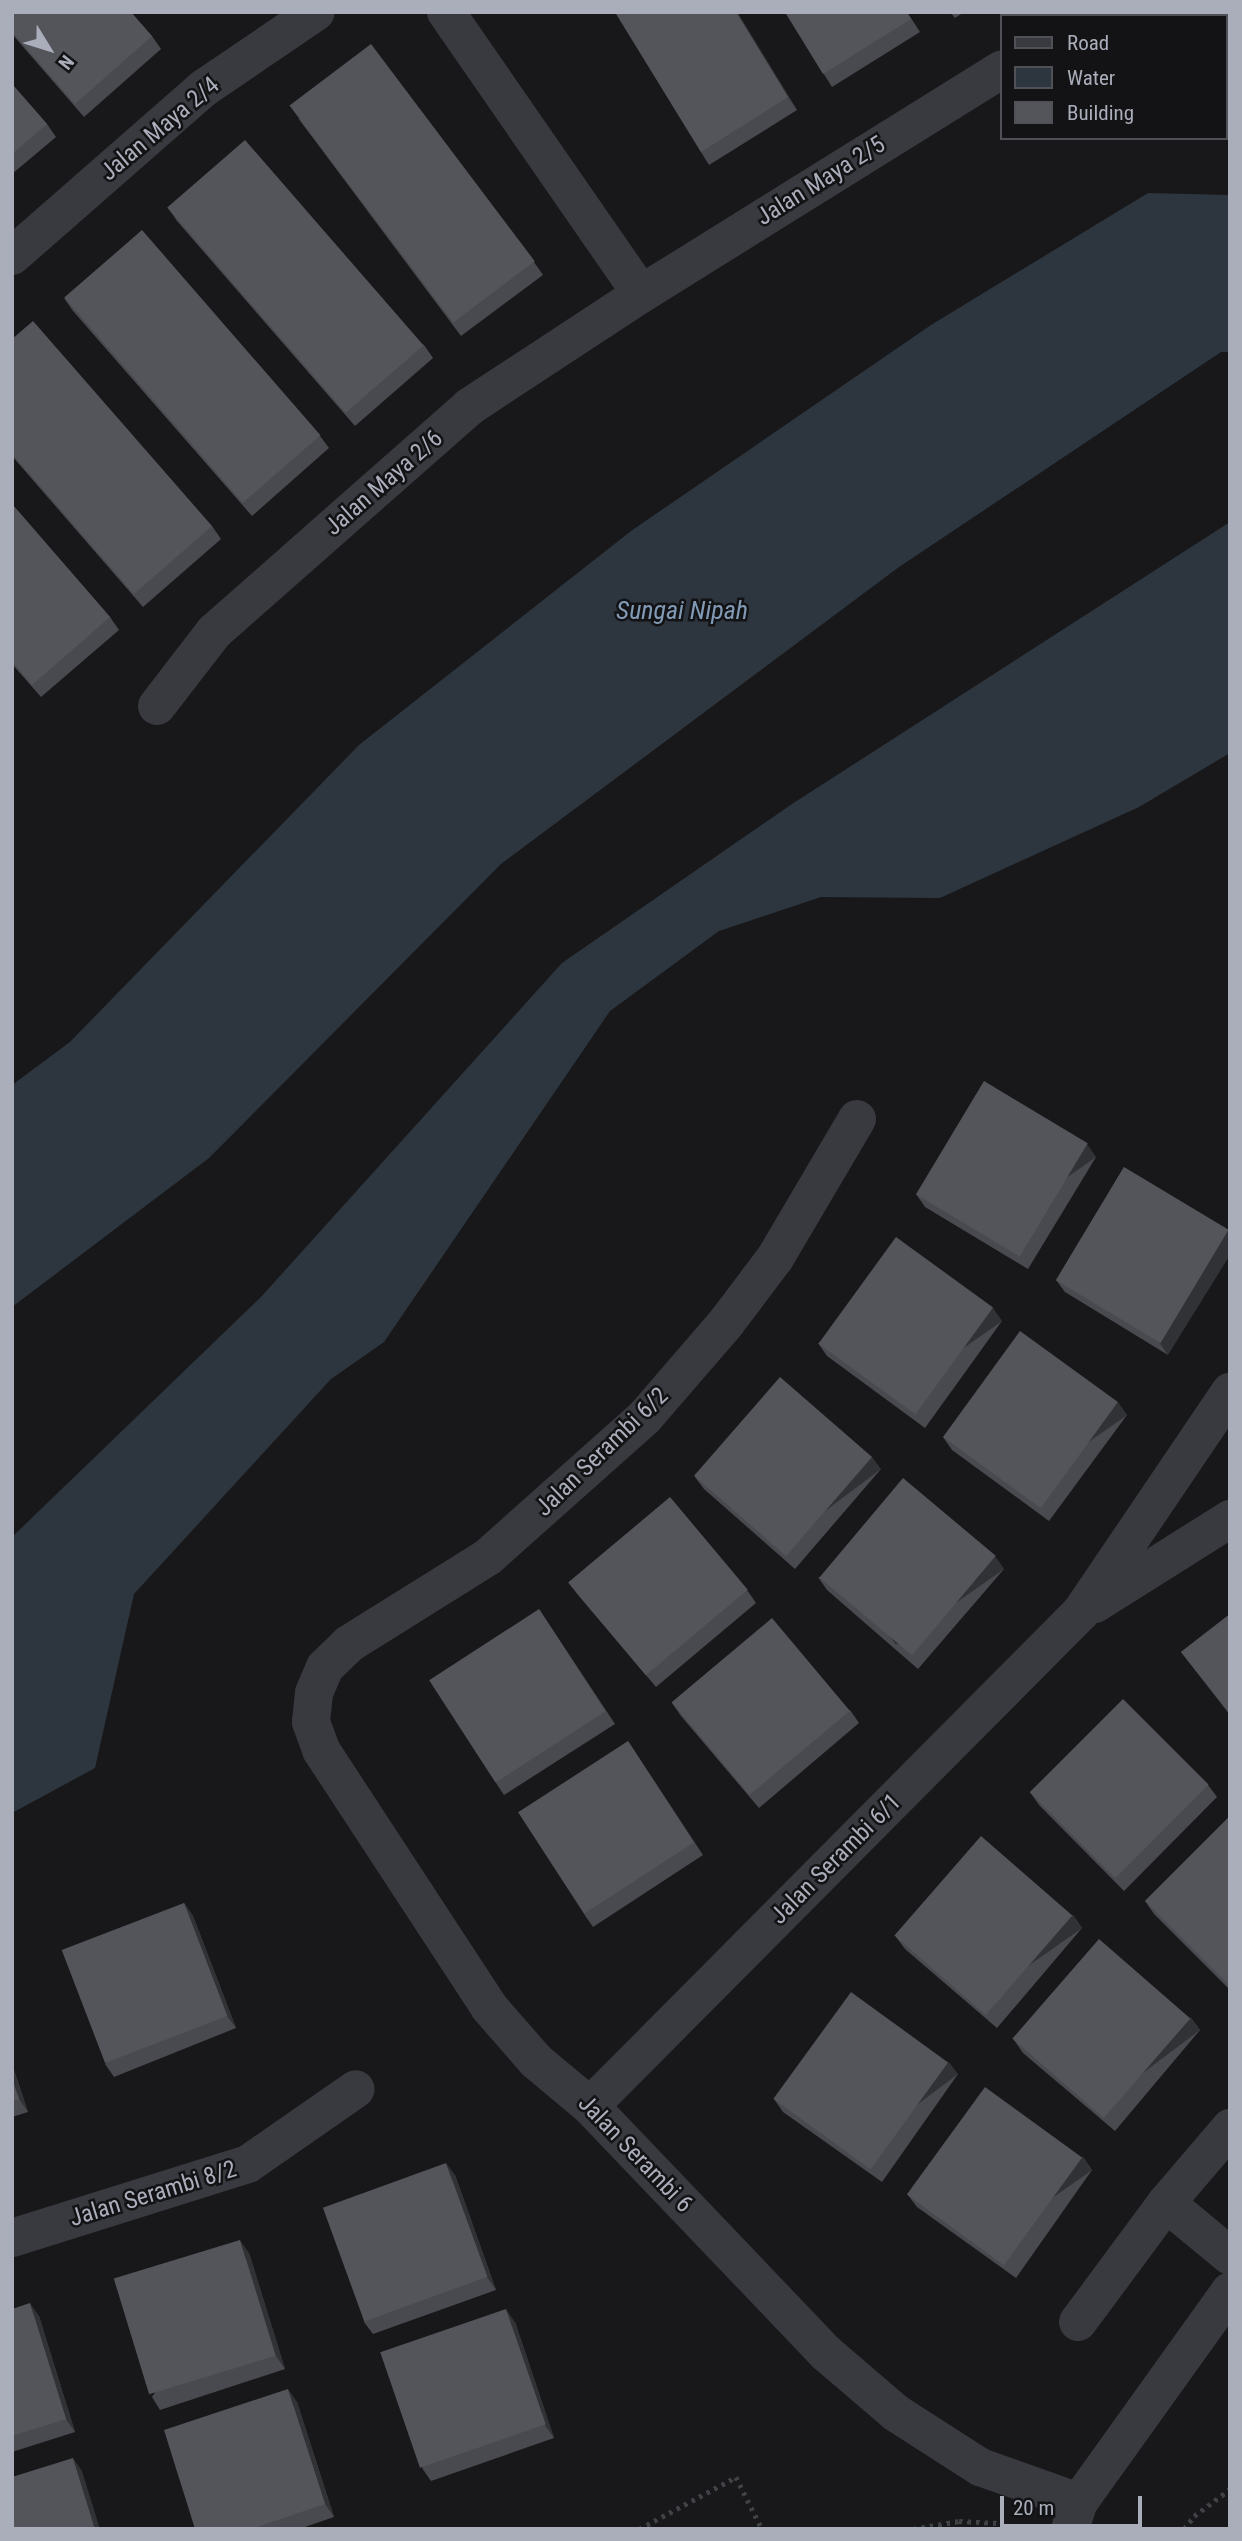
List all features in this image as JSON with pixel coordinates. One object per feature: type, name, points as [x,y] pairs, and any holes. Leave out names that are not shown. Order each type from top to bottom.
[{"type":"street","name":"Jalan Maya 2/4","points":[[12,256],[204,88],[316,12]]},
{"type":"street","points":[[446,12],[640,294]]},
{"type":"street","name":"Jalan Maya 2/5","points":[[640,294],[1000,70]]},
{"type":"street","name":"Jalan Maya 2/6","points":[[156,706],[214,632],[470,407],[640,294]]},
{"type":"street","name":"Jalan Serambi 6/2","points":[[314,1693],[325,1667],[349,1644],[488,1556],[645,1418],[726,1323],[775,1258],[857,1119]]},
{"type":"street","name":"Jalan Serambi 6/1","points":[[590,2106],[1081,1612],[1230,1392]]},
{"type":"street","name":"Jalan Serambi 6/1","points":[[1081,1612],[1230,1519]]},
{"type":"street","name":"Jalan Serambi 6","points":[[314,1693],[311,1723],[321,1751],[489,2007],[536,2060],[590,2106],[826,2353],[896,2413],[980,2467],[1075,2515]]},
{"type":"street","name":"Jalan Serambi 8/2","points":[[12,2238],[248,2164],[356,2089]]},
{"type":"street","points":[[1078,2322],[1166,2203],[1230,2128]]},
{"type":"street","points":[[1166,2203],[1230,2256]]},
{"type":"street","points":[[1075,2515],[1230,2291]]},
{"type":"path","points":[[639,2529],[736,2477],[762,2529]]},
{"type":"path","points":[[1184,2529],[1194,2516],[1230,2488]]},
{"type":"path","points":[[914,2529],[958,2521],[1004,2525]]},
{"type":"water","name":"Sungai Nipah","points":[[1148,193],[1230,195],[1230,352],[1221,352],[899,567],[501,864],[209,1158],[12,1307],[12,1085],[70,1042],[359,745],[631,531],[931,325]]},
{"type":"water","points":[[1230,522],[1230,753],[1139,807],[940,898],[821,897],[719,931],[610,1011],[384,1342],[331,1379],[134,1594],[95,1768],[12,1813],[12,1537],[261,1297],[562,963],[792,804]]},
{"type":"building","points":[[12,12],[131,12],[152,36],[75,104],[12,32]]},
{"type":"building","points":[[615,12],[736,12],[788,97],[701,152]]},
{"type":"building","points":[[785,12],[906,12],[911,19],[823,74]]},
{"type":"building","points":[[371,44],[535,261],[453,323],[290,105]]},
{"type":"building","points":[[12,84],[47,124],[12,154]]},
{"type":"building","points":[[245,140],[423,345],[346,413],[167,208]]},
{"type":"building","points":[[142,230],[320,435],[243,503],[64,298]]},
{"type":"building","points":[[33,321],[212,526],[134,594],[12,454],[12,339]]},
{"type":"building","points":[[12,504],[110,617],[32,685],[12,661]]},
{"type":"building","points":[[984,1081],[1088,1143],[1020,1256],[916,1194]]},
{"type":"building","points":[[1124,1167],[1229,1230],[1161,1343],[1056,1280]]},
{"type":"building","points":[[896,1237],[993,1308],[915,1414],[818,1344]]},
{"type":"building","points":[[1020,1331],[1118,1402],[1041,1508],[943,1437]]},
{"type":"building","points":[[780,1377],[872,1457],[786,1556],[694,1476]]},
{"type":"building","points":[[903,1478],[996,1556],[912,1655],[819,1578]]},
{"type":"building","points":[[670,1497],[748,1590],[646,1675],[568,1582]]},
{"type":"building","points":[[539,1609],[605,1711],[496,1783],[429,1680]]},
{"type":"building","points":[[1230,1614],[1230,1714],[1181,1652]]},
{"type":"building","points":[[772,1618],[850,1711],[749,1795],[672,1702]]},
{"type":"building","points":[[1123,1699],[1209,1785],[1115,1878],[1030,1792]]},
{"type":"building","points":[[628,1741],[694,1842],[584,1914],[518,1812]]},
{"type":"building","points":[[1230,1816],[1230,1986],[1145,1901]]},
{"type":"building","points":[[981,1836],[1072,1915],[986,2015],[894,1936]]},
{"type":"building","points":[[184,1903],[227,2016],[105,2063],[62,1950]]},
{"type":"building","points":[[1099,1939],[1190,2018],[1104,2118],[1012,2039]]},
{"type":"building","points":[[851,1992],[948,2063],[870,2169],[773,2099]]},
{"type":"building","points":[[12,2079],[19,2099],[12,2101]]},
{"type":"building","points":[[985,2087],[1082,2158],[1004,2265],[907,2195]]},
{"type":"building","points":[[446,2163],[487,2277],[364,2322],[323,2208]]},
{"type":"building","points":[[240,2240],[275,2356],[149,2394],[114,2279]]},
{"type":"building","points":[[30,2303],[66,2419],[12,2436],[12,2309]]},
{"type":"building","points":[[506,2309],[546,2424],[420,2468],[380,2352]]},
{"type":"building","points":[[288,2389],[325,2504],[251,2529],[195,2529],[164,2430]]},
{"type":"building","points":[[73,2458],[95,2529],[12,2529],[12,2477]]}]
